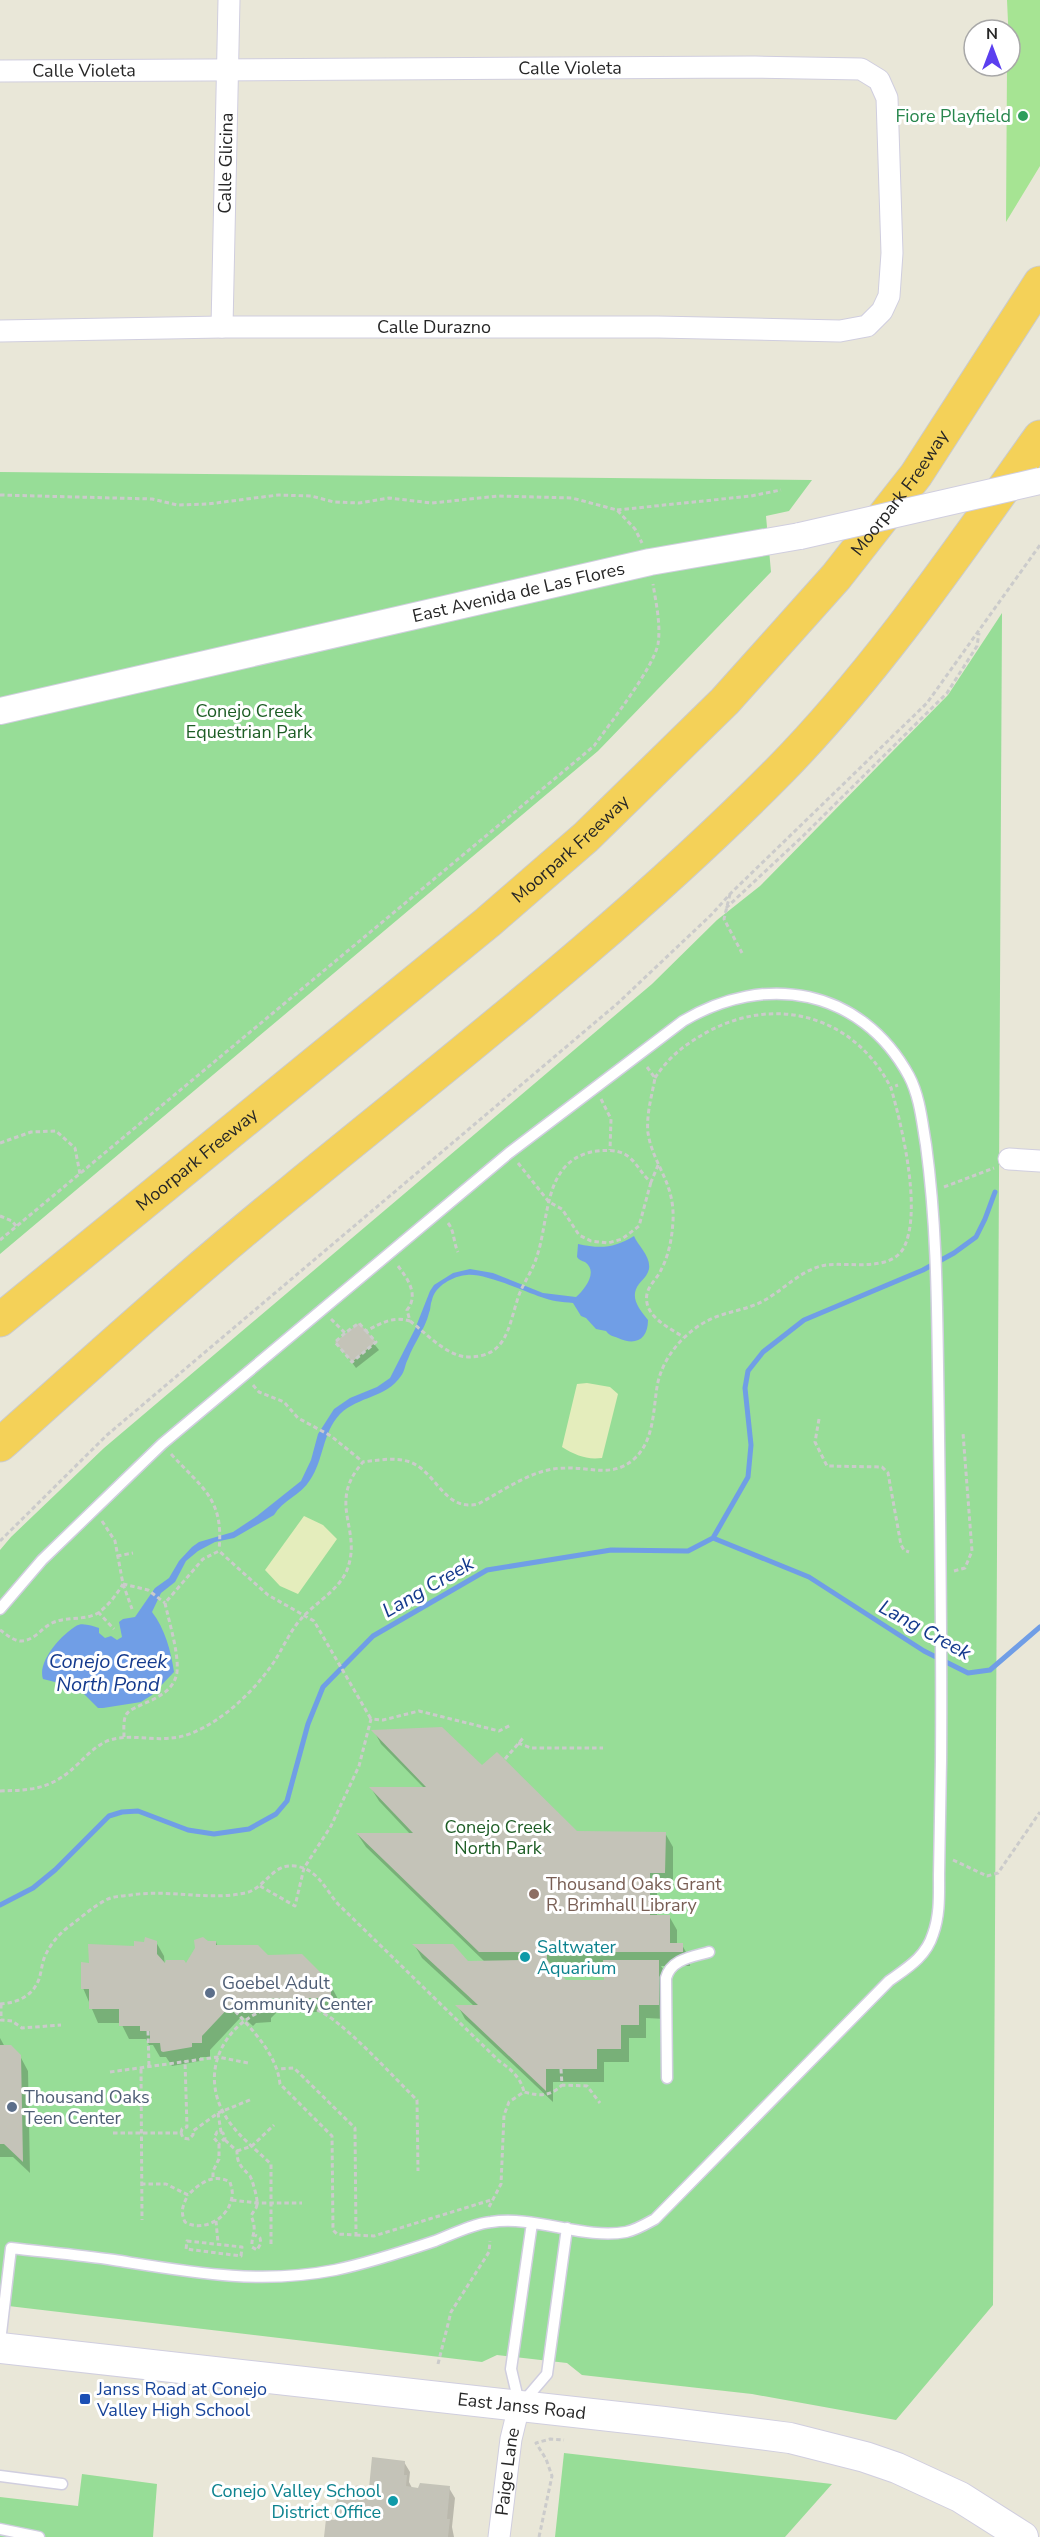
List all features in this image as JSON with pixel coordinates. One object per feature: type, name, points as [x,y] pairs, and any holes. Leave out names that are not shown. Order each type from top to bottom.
[{"type":"highway","name":"Moorpark Freeway","points":[[0,1320],[488,922],[586,837],[725,701],[836,577],[916,475],[1040,283]]},
{"type":"highway","points":[[0,1445],[287,1195],[581,955],[781,769],[897,633],[1040,437]]},
{"type":"highway","points":[[0,1460],[42,1408]]},
{"type":"main road","name":"East Janss Road","points":[[0,2348],[752,2432],[825,2446],[866,2457],[927,2481],[987,2513],[1023,2537]]},
{"type":"street","name":"Calle Glicina","points":[[222,327],[229,0]]},
{"type":"street","name":"Calle Violeta","points":[[0,71],[755,67],[861,69],[879,80],[887,98],[892,253],[889,296],[882,311],[867,326]]},
{"type":"street","name":"Calle Durazno","points":[[0,331],[222,327],[658,327],[840,331],[867,326]]},
{"type":"street","name":"East Avenida de Las Flores","points":[[0,711],[652,572],[1040,481]]},
{"type":"street","points":[[1009,1159],[1040,1161]]},
{"type":"street","name":"Paige Lane","points":[[499,2537],[511,2439],[519,2406]]},
{"type":"lane","points":[[0,1609],[42,1560],[92,1509],[162,1444],[509,1153],[683,1021],[720,1002],[766,993],[795,994],[821,1000],[868,1024],[888,1044],[910,1078],[922,1121],[931,1192],[937,1294],[942,1648],[940,1860],[938,1912],[933,1935],[923,1956],[889,1981],[655,2219],[628,2232],[614,2234],[532,2223],[489,2222],[396,2254],[334,2270],[303,2275],[201,2274],[112,2259],[5,2247],[0,2342]]},
{"type":"lane","points":[[667,2078],[666,1978],[668,1970],[675,1963],[709,1952]]},
{"type":"lane","points":[[519,2406],[511,2369],[532,2223]]},
{"type":"lane","points":[[519,2406],[547,2374],[567,2228]]},
{"type":"lane","points":[[0,2476],[62,2484]]},
{"type":"lane","points":[[0,2529],[39,2537]]},
{"type":"path","points":[[0,495],[152,500],[177,505],[208,504],[237,498],[278,495],[311,496],[334,502],[359,503],[389,498],[432,502],[498,496],[572,498],[617,510],[751,496],[781,490]]},
{"type":"path","points":[[0,1240],[594,746],[652,660],[658,646],[659,634],[652,572],[635,529],[617,510]]},
{"type":"path","points":[[0,1541],[107,1435],[618,1003],[711,915],[927,703],[1040,545]]},
{"type":"path","points":[[726,908],[947,693],[977,646],[979,632]]},
{"type":"path","points":[[731,893],[724,919],[742,953]]},
{"type":"path","points":[[243,1375],[259,1392],[284,1402],[298,1418],[331,1436],[363,1462],[401,1460],[412,1462],[448,1498],[468,1507],[544,1469],[566,1467],[602,1472],[625,1466],[639,1453],[649,1438],[657,1384],[663,1369],[683,1337],[714,1318],[763,1301],[802,1274],[823,1265],[878,1263],[890,1260],[902,1251],[910,1234],[909,1191],[901,1123],[891,1089],[874,1060],[840,1030],[800,1016],[774,1013],[742,1017],[701,1036],[675,1053],[655,1078],[649,1107],[648,1131],[652,1150],[670,1188],[673,1219],[670,1248],[661,1271],[648,1288],[646,1301],[651,1314],[683,1337]]},
{"type":"path","points":[[638,1054],[655,1078]]},
{"type":"path","points":[[891,1089],[910,1078]]},
{"type":"path","points":[[594,1088],[609,1110],[610,1150]]},
{"type":"path","points":[[0,1143],[31,1132],[56,1131],[75,1148],[80,1174]]},
{"type":"path","points":[[366,1332],[390,1319],[399,1318],[410,1321],[455,1354],[468,1357],[496,1349],[505,1339],[521,1290],[536,1259],[549,1202],[558,1174],[566,1163],[582,1154],[610,1150],[625,1154],[651,1182]]},
{"type":"path","points":[[509,1153],[549,1202],[562,1209],[579,1235],[591,1241],[608,1243],[622,1239],[639,1226],[651,1182],[659,1163]]},
{"type":"path","points":[[931,1192],[996,1167],[1009,1159]]},
{"type":"path","points":[[438,1211],[453,1229],[454,1245],[458,1252]]},
{"type":"path","points":[[0,1216],[12,1221],[16,1227]]},
{"type":"path","points":[[387,1254],[399,1267],[410,1285],[413,1296],[412,1305],[407,1310],[410,1321]]},
{"type":"path","points":[[322,1310],[345,1333]]},
{"type":"path","points":[[359,1323],[376,1342],[352,1362],[335,1342],[345,1333],[359,1323]]},
{"type":"path","points":[[819,1419],[815,1442],[827,1466],[882,1467],[888,1473],[901,1545],[909,1552]]},
{"type":"path","points":[[941,1572],[965,1568],[972,1551],[963,1433]]},
{"type":"path","points":[[956,1438],[963,1438]]},
{"type":"path","points":[[162,1444],[216,1506],[221,1528],[219,1551]]},
{"type":"path","points":[[0,1791],[34,1790],[52,1784],[67,1775],[95,1748],[105,1742],[124,1737],[174,1739],[207,1726],[227,1713],[266,1672],[305,1614],[336,1586],[346,1572],[352,1552],[345,1506],[346,1490],[353,1474],[363,1462]]},
{"type":"path","points":[[92,1509],[115,1541],[123,1584],[132,1609]]},
{"type":"path","points":[[219,1551],[268,1595],[314,1621],[371,1719],[359,1766],[331,1826],[304,1868],[294,1906],[260,1886]]},
{"type":"path","points":[[165,1603],[203,1559],[219,1551]]},
{"type":"path","points":[[117,1556],[133,1553]]},
{"type":"path","points":[[123,1584],[148,1590],[165,1603],[176,1660],[175,1678],[168,1688],[153,1701],[128,1711],[125,1716],[124,1737]]},
{"type":"path","points":[[0,1630],[12,1638],[27,1640],[56,1622],[69,1618],[86,1617],[98,1612],[116,1595],[123,1584]]},
{"type":"path","points":[[98,1612],[114,1629]]},
{"type":"path","points":[[371,1719],[383,1720],[419,1711],[499,1731],[511,1725]]},
{"type":"path","points":[[505,1760],[524,1737]]},
{"type":"path","points":[[518,1743],[531,1748],[603,1748]]},
{"type":"path","points":[[940,1860],[954,1860],[987,1876],[993,1876],[998,1873],[1040,1812]]},
{"type":"path","points":[[61,2025],[22,2028],[12,2021],[1,2020],[1,2004],[23,1999],[29,1993],[39,1979],[47,1952],[64,1929],[110,1898],[169,1892],[207,1896],[248,1893],[260,1886],[267,1877],[284,1867],[293,1865],[304,1868],[323,1882],[328,1893],[338,1904],[511,2071],[522,2083],[524,2092]]},
{"type":"path","points":[[292,1998],[292,2004]]},
{"type":"path","points":[[255,2235],[261,2238],[257,2250],[252,2247],[255,2224],[251,2216],[257,2203],[252,2177],[243,2171],[237,2161],[237,2151],[220,2132],[220,2112],[214,2080],[218,2057],[229,2035],[243,2020],[275,2005],[292,2004],[327,2014],[417,2100],[418,2171]]},
{"type":"path","points":[[230,2006],[262,2044],[278,2069],[280,2084],[332,2136],[333,2230],[337,2234],[374,2236],[491,2200]]},
{"type":"path","points":[[148,2031],[149,2066]]},
{"type":"path","points":[[110,2072],[218,2057],[248,2063]]},
{"type":"path","points":[[185,2061],[187,2127]]},
{"type":"path","points":[[278,2069],[294,2068],[355,2128],[356,2235]]},
{"type":"path","points":[[141,2069],[142,2220]]},
{"type":"path","points":[[561,2069],[562,2085]]},
{"type":"path","points":[[489,2209],[491,2200],[501,2184],[504,2115],[509,2102],[524,2092],[540,2096],[555,2092],[562,2085],[587,2086],[600,2103]]},
{"type":"path","points":[[181,2133],[183,2138],[189,2139],[194,2135],[193,2131],[220,2112],[252,2099]]},
{"type":"path","points":[[220,2112],[271,2164],[271,2244]]},
{"type":"path","points":[[237,2151],[252,2146],[274,2125]]},
{"type":"path","points":[[187,2127],[193,2131]]},
{"type":"path","points":[[181,2133],[182,2129],[187,2127]]},
{"type":"path","points":[[219,2144],[214,2141],[214,2136],[220,2132]]},
{"type":"path","points":[[113,2133],[181,2133]]},
{"type":"path","points":[[219,2144],[225,2140]]},
{"type":"path","points":[[213,2177],[213,2171],[219,2159],[219,2144]]},
{"type":"path","points":[[213,2177],[223,2178],[230,2182],[232,2200],[216,2221],[201,2228],[185,2222],[182,2208],[188,2195],[213,2177]]},
{"type":"path","points":[[141,2184],[166,2184],[188,2195]]},
{"type":"path","points":[[232,2200],[257,2203],[302,2203]]},
{"type":"path","points":[[216,2221],[218,2243]]},
{"type":"path","points":[[187,2241],[218,2243],[242,2247],[241,2256],[186,2249],[187,2241]]},
{"type":"path","points":[[438,2364],[451,2312],[489,2252],[490,2241]]},
{"type":"path","points":[[539,2537],[552,2476],[546,2459],[536,2443],[550,2439],[564,2440]]},
{"type":"green space","name":"Fiore Playfield","points":[[1007,0],[1040,0],[1040,166],[1006,222],[1007,78],[1022,78],[1022,18],[1008,18]]},
{"type":"green space","name":"Conejo Creek Equestrian Park","points":[[0,472],[812,480],[789,511],[766,516],[771,572],[598,751],[0,1254]]},
{"type":"green space","name":"Conejo Creek North Park","points":[[1002,613],[993,2305],[896,2420],[752,2394],[582,2375],[567,2363],[497,2355],[482,2362],[0,2305],[0,1550],[104,1448],[652,984],[717,920],[760,886],[948,695]]},
{"type":"green space","points":[[564,2453],[832,2484],[785,2537],[555,2537]]},
{"type":"green space","points":[[82,2474],[157,2484],[153,2537],[0,2537],[0,2497],[78,2506]]},
{"type":"sand","points":[[587,1383],[610,1387],[618,1394],[602,1458],[581,1456],[562,1447],[577,1384]]},
{"type":"sand","points":[[304,1516],[323,1525],[337,1539],[298,1594],[280,1586],[265,1570]]},
{"type":"water","name":"Conejo Creek North Pond","points":[[634,1236],[649,1264],[649,1269],[635,1294],[639,1307],[648,1320],[646,1332],[639,1340],[624,1340],[596,1329],[581,1316],[573,1303],[545,1298],[474,1275],[456,1277],[441,1286],[434,1295],[425,1325],[401,1376],[388,1389],[347,1408],[334,1421],[315,1472],[302,1490],[282,1505],[274,1515],[234,1538],[215,1542],[198,1551],[186,1561],[175,1582],[161,1593],[152,1612],[167,1640],[174,1672],[152,1695],[141,1702],[98,1708],[80,1690],[66,1690],[55,1682],[43,1679],[42,1672],[47,1657],[57,1642],[70,1630],[84,1624],[99,1628],[99,1633],[105,1638],[111,1636],[117,1640],[122,1637],[119,1622],[135,1617],[155,1588],[169,1578],[179,1561],[192,1547],[199,1542],[233,1532],[301,1481],[311,1460],[318,1434],[334,1409],[350,1398],[377,1387],[390,1378],[434,1285],[453,1273],[470,1269],[493,1273],[543,1293],[576,1297],[589,1281],[591,1271],[585,1262],[577,1257],[578,1244],[594,1247],[607,1246]]},
{"type":"building","points":[[359,1323],[376,1342],[352,1362],[335,1342]]},
{"type":"building","name":"Thousand Oaks Grant R. Brimhall Library","points":[[442,1727],[482,1765],[497,1752],[577,1831],[666,1832],[665,1873],[650,1873],[650,1915],[670,1915],[670,1943],[683,1943],[683,1952],[547,1952],[547,1960],[566,1980],[604,1980],[603,1960],[659,1960],[659,2005],[639,2005],[639,2025],[621,2025],[621,2049],[597,2049],[597,2069],[546,2069],[546,2091],[455,2005],[478,2005],[412,1944],[453,1944],[468,1961],[522,1960],[522,1952],[479,1952],[356,1833],[413,1833],[369,1787],[426,1787],[371,1730]]},
{"type":"building","name":"Goebel Adult Community Center","points":[[145,1937],[157,1941],[157,1954],[165,1963],[166,1960],[184,1960],[186,1963],[195,1948],[194,1940],[203,1937],[208,1941],[216,1941],[216,1945],[258,1945],[268,1955],[302,1954],[331,1983],[331,1998],[269,1998],[263,2008],[248,2009],[244,2013],[233,2003],[202,2036],[202,2043],[192,2043],[192,2047],[163,2052],[160,2043],[150,2043],[150,2031],[140,2031],[140,2026],[119,2026],[119,2009],[89,2009],[89,1989],[81,1989],[81,1962],[89,1963],[88,1944],[134,1946],[134,1941],[144,1942]]},
{"type":"building","name":"Thousand Oaks Teen Center","points":[[0,2045],[11,2045],[21,2055],[23,2162],[4,2144],[0,2144]]},
{"type":"building","name":"Conejo Valley School District Office","points":[[372,2457],[405,2461],[406,2486],[418,2488],[420,2483],[450,2486],[448,2537],[324,2537],[326,2519],[335,2520],[334,2507],[339,2495],[359,2485],[369,2488]]},
{"type":"waterway","points":[[713,1538],[748,1477],[751,1445],[745,1388],[748,1371],[763,1352],[804,1320],[923,1270],[954,1253],[976,1237],[995,1192]]},
{"type":"waterway","name":"Lang Creek","points":[[0,1905],[33,1888],[55,1870],[109,1816],[138,1811],[188,1830],[214,1834],[249,1829],[276,1814],[287,1801],[308,1724],[323,1687],[373,1636],[487,1570],[611,1550],[688,1551],[713,1538],[809,1577],[924,1651],[968,1673],[990,1670],[1040,1627]]},
{"type":"place","name":"Fiore Playfield","points":[[1023,116]]},
{"type":"place","name":"Thousand Oaks Grant R. Brimhall Library","points":[[534,1894]]},
{"type":"place","name":"Saltwater Aquarium","points":[[525,1957]]},
{"type":"place","name":"Goebel Adult Community Center","points":[[210,1993]]},
{"type":"place","name":"Thousand Oaks Teen Center","points":[[12,2107]]},
{"type":"place","name":"Janss Road at Conejo Valley High School","points":[[85,2399]]},
{"type":"place","name":"Conejo Valley School District Office","points":[[393,2501]]}]
